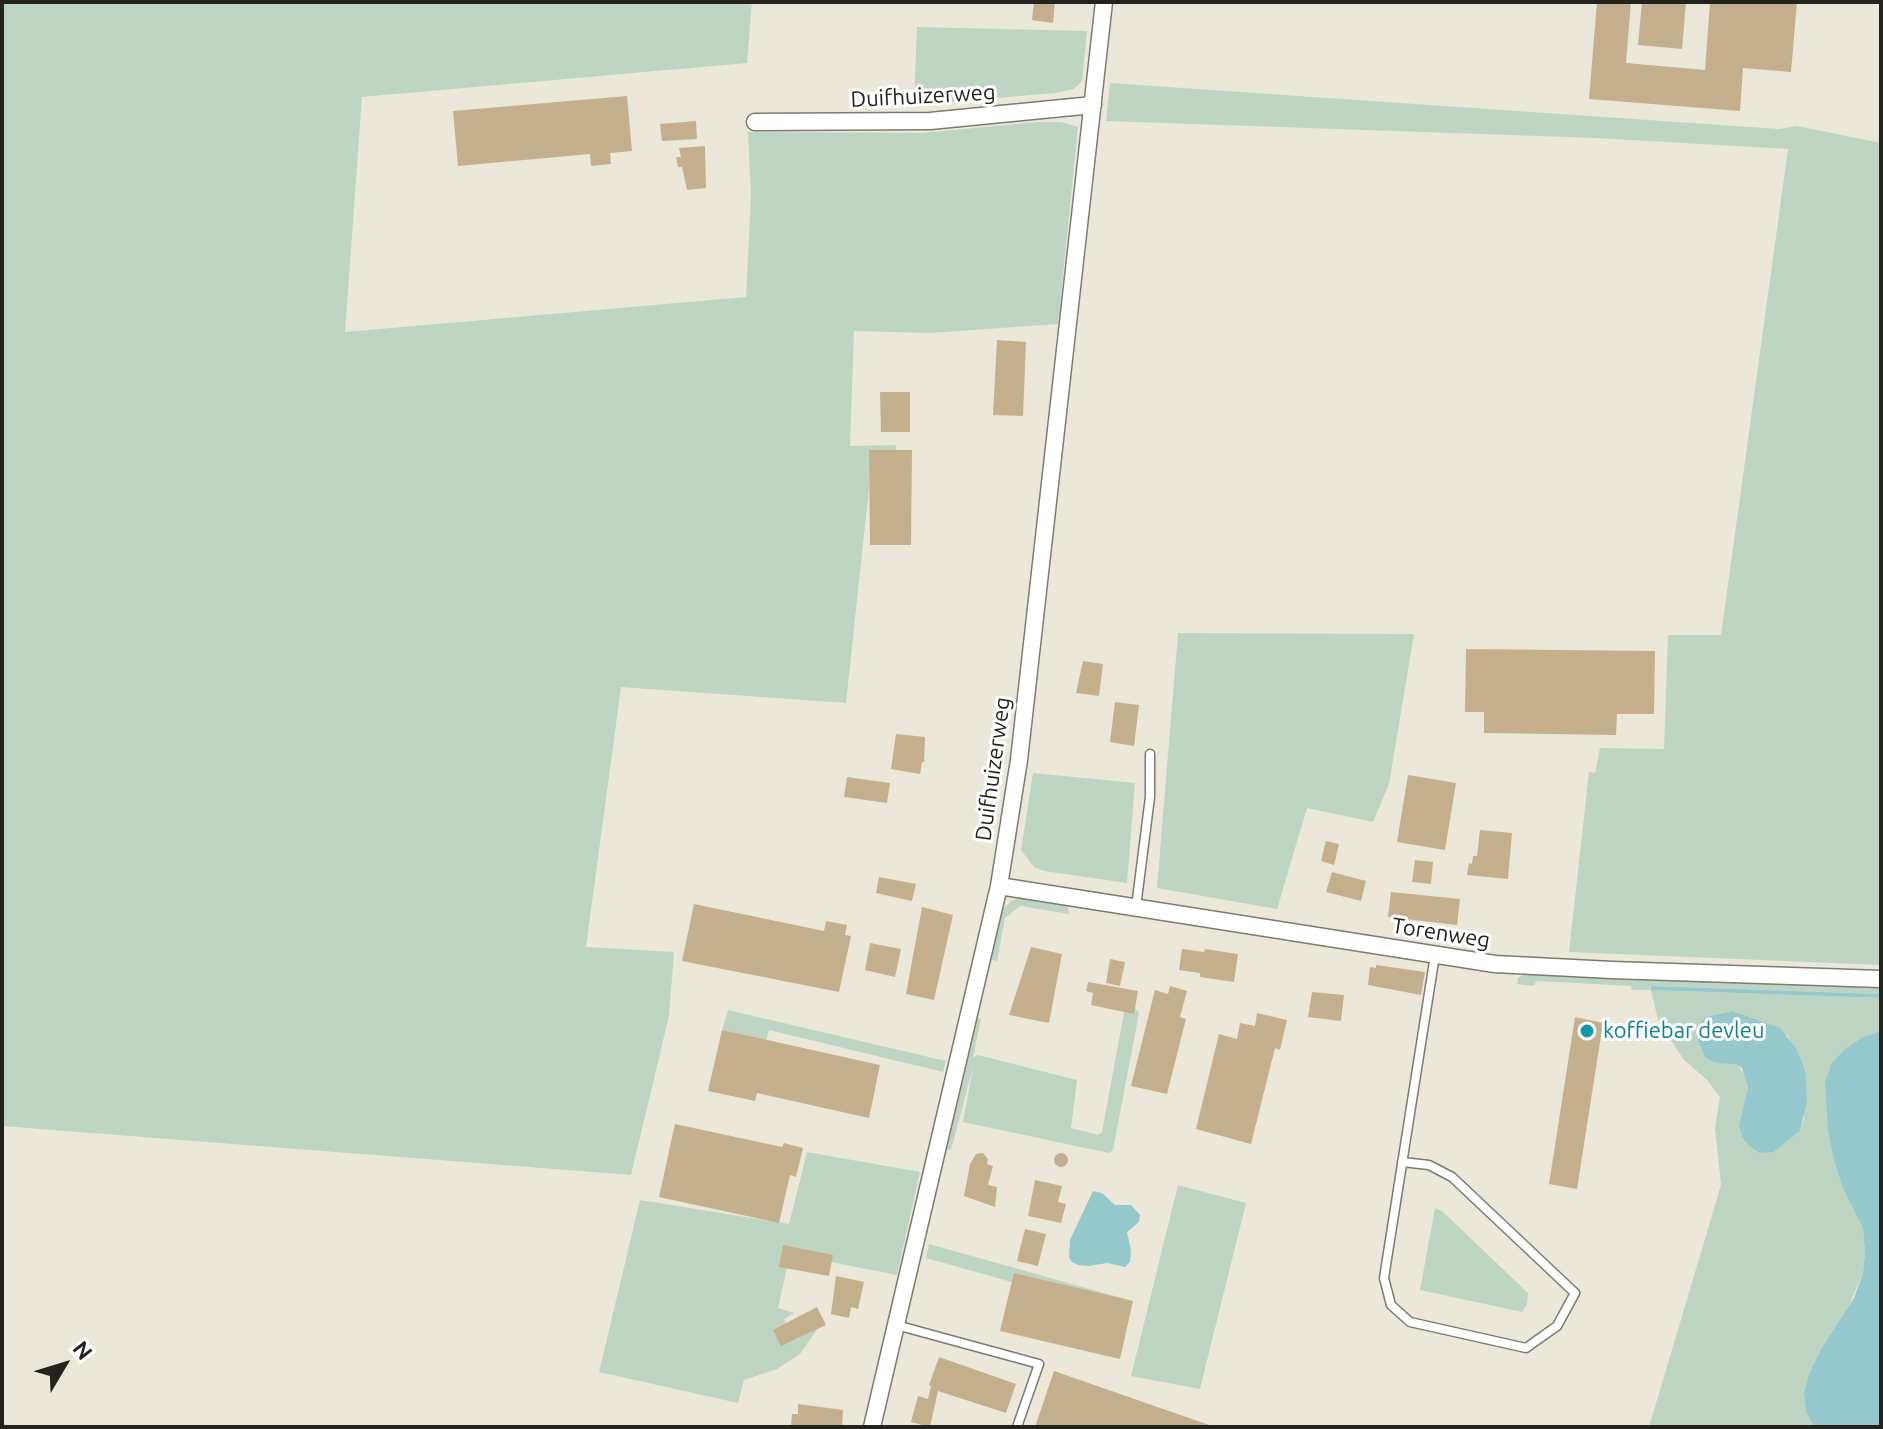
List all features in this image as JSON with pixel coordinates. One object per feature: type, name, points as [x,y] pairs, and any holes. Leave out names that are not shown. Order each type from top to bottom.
[{"type":"street","name":"Duifhuizerweg","points":[[872,1427],[999,886],[1019,760],[1104,2]]},
{"type":"street","name":"Duifhuizerweg","points":[[755,122],[930,121],[1093,105]]},
{"type":"street","name":"Torenweg","points":[[999,886],[1495,964],[1881,979]]},
{"type":"lane","points":[[1136,907],[1150,797],[1150,754]]},
{"type":"lane","points":[[1402,1162],[1429,1165],[1452,1177],[1575,1293],[1557,1326],[1526,1348],[1410,1322],[1391,1305],[1384,1278],[1402,1162],[1435,954]]},
{"type":"lane","points":[[896,1325],[1039,1364],[1017,1427]]},
{"type":"green space","points":[[2,2],[752,2],[747,63],[362,97],[345,332],[746,297],[751,196],[748,132],[922,133],[1037,122],[1061,122],[1078,127],[1058,324],[930,333],[854,331],[850,446],[896,445],[892,480],[870,479],[846,703],[621,687],[586,947],[674,952],[669,1016],[631,1175],[2,1126]]},
{"type":"green space","points":[[917,27],[1087,31],[1082,81],[1074,89],[1055,93],[914,105]]},
{"type":"green space","points":[[1110,83],[1779,129],[1797,126],[1881,143],[1881,965],[1569,952],[1589,772],[1595,773],[1600,748],[1664,749],[1668,635],[1721,635],[1788,149],[1596,138],[1106,121]]},
{"type":"green space","points":[[1178,633],[1414,634],[1389,784],[1373,822],[1307,808],[1277,909],[1157,888]]},
{"type":"green space","points":[[1033,773],[1135,783],[1127,883],[1034,867],[1021,850]]},
{"type":"green space","points":[[1023,897],[1067,904],[1069,914],[1020,906],[1005,918],[997,961],[989,959],[1002,910],[1011,901]]},
{"type":"green space","points":[[1528,972],[1881,983],[1881,994],[1650,988],[1881,998],[1881,1031],[1863,1037],[1854,1209],[1863,1228],[1863,1273],[1844,1317],[1820,1351],[1809,1374],[1804,1393],[1806,1412],[1814,1427],[1649,1427],[1721,1185],[1715,1128],[1720,1097],[1707,1080],[1684,1060],[1658,1020],[1651,990],[1632,990],[1631,986],[1536,981],[1534,986],[1517,984],[1518,978]],"holes":[[[1732,1011],[1788,1036],[1800,1058],[1804,1118],[1800,1131],[1774,1152],[1739,1125],[1748,1087],[1745,1076],[1705,1017]]]},
{"type":"green space","points":[[1125,1007],[1135,1008],[1139,1013],[1113,1150],[1109,1153],[963,1122],[973,1067],[951,1150],[944,1149],[975,1020],[978,1018],[981,1019],[973,1057],[978,1055],[1077,1080],[1071,1128],[1098,1135],[1102,1132]]},
{"type":"green space","points":[[728,1010],[946,1061],[943,1072],[769,1030],[766,1041],[722,1030]]},
{"type":"green space","points":[[807,1152],[920,1172],[897,1275],[790,1254],[778,1308],[794,1313],[784,1319],[795,1340],[818,1328],[800,1354],[777,1369],[744,1380],[738,1403],[599,1372],[640,1200],[789,1224]]},
{"type":"green space","points":[[1178,1185],[1246,1203],[1200,1389],[1131,1376]]},
{"type":"green space","points":[[1435,1208],[1442,1211],[1528,1293],[1522,1312],[1420,1290]]},
{"type":"green space","points":[[929,1244],[1129,1300],[1126,1314],[926,1258]]},
{"type":"water","points":[[1651,986],[1881,994],[1881,998],[1651,990]]},
{"type":"water","points":[[1732,1011],[1780,1028],[1796,1048],[1805,1070],[1807,1101],[1800,1131],[1774,1152],[1760,1153],[1742,1137],[1739,1125],[1748,1087],[1742,1068],[1706,1058],[1698,1041],[1697,1030],[1705,1017]]},
{"type":"water","points":[[1881,1031],[1881,1427],[1814,1427],[1806,1412],[1804,1393],[1809,1374],[1854,1298],[1863,1273],[1865,1252],[1863,1228],[1843,1188],[1834,1160],[1828,1129],[1825,1082],[1832,1063],[1844,1050],[1863,1037]]},
{"type":"water","points":[[1093,1191],[1102,1193],[1115,1205],[1131,1205],[1140,1215],[1139,1222],[1127,1232],[1131,1250],[1130,1262],[1125,1267],[1107,1263],[1078,1265],[1069,1258],[1070,1240]]},
{"type":"building","points":[[1034,2],[1055,2],[1053,23],[1032,20]]},
{"type":"building","points":[[1597,2],[1631,2],[1626,63],[1705,70],[1710,2],[1797,2],[1791,72],[1743,68],[1740,111],[1589,99]]},
{"type":"building","points":[[1642,2],[1686,2],[1682,49],[1638,45]]},
{"type":"building","points":[[627,96],[632,151],[610,153],[611,164],[591,166],[590,154],[458,166],[453,111]]},
{"type":"building","points":[[696,121],[697,139],[662,141],[660,124]]},
{"type":"building","points":[[705,146],[706,188],[687,190],[682,167],[678,167],[676,157],[681,157],[679,148]]},
{"type":"building","points":[[997,340],[1026,342],[1023,416],[993,415]]},
{"type":"building","points":[[880,392],[910,392],[910,432],[881,432]]},
{"type":"building","points":[[869,450],[912,450],[911,545],[870,545]]},
{"type":"building","points":[[1466,649],[1655,651],[1654,714],[1617,714],[1616,735],[1484,733],[1484,712],[1465,712]]},
{"type":"building","points":[[1083,661],[1103,664],[1099,696],[1076,693]]},
{"type":"building","points":[[1115,702],[1139,705],[1134,746],[1110,742]]},
{"type":"building","points":[[896,734],[925,737],[920,774],[891,769]]},
{"type":"building","points":[[1408,775],[1456,783],[1445,850],[1397,842]]},
{"type":"building","points":[[847,777],[890,783],[887,803],[844,797]]},
{"type":"building","points":[[1480,830],[1512,833],[1508,879],[1467,875],[1469,863],[1472,864],[1473,856],[1477,856]]},
{"type":"building","points":[[1326,841],[1339,844],[1334,865],[1321,861]]},
{"type":"building","points":[[1415,860],[1433,862],[1431,884],[1412,882]]},
{"type":"building","points":[[1332,872],[1366,881],[1361,901],[1326,892]]},
{"type":"building","points":[[879,877],[916,884],[912,901],[876,893]]},
{"type":"building","points":[[1391,892],[1460,899],[1457,925],[1388,917]]},
{"type":"building","points":[[694,904],[824,931],[826,921],[847,925],[845,935],[851,936],[839,992],[682,961]]},
{"type":"building","points":[[922,907],[953,915],[934,1000],[906,994]]},
{"type":"building","points":[[870,943],[901,949],[895,977],[865,970]]},
{"type":"building","points":[[1031,947],[1062,954],[1049,1023],[1009,1015]]},
{"type":"building","points":[[1182,949],[1238,954],[1234,982],[1179,970]]},
{"type":"building","points":[[1110,959],[1125,962],[1120,986],[1106,983]]},
{"type":"building","points":[[1376,965],[1425,972],[1421,995],[1368,985],[1370,967],[1376,968]]},
{"type":"building","points":[[1088,982],[1138,991],[1134,1014],[1091,1005],[1093,993],[1086,991]]},
{"type":"building","points":[[1170,986],[1187,991],[1180,1017],[1186,1019],[1167,1094],[1131,1086],[1155,990],[1168,994]]},
{"type":"building","points":[[1312,992],[1344,995],[1341,1021],[1308,1017]]},
{"type":"building","points":[[1257,1013],[1287,1020],[1280,1050],[1275,1048],[1251,1144],[1196,1129],[1219,1034],[1237,1039],[1240,1023],[1255,1026]]},
{"type":"building","points":[[1575,1017],[1603,1023],[1577,1189],[1549,1184]]},
{"type":"building","points":[[722,1030],[880,1065],[869,1118],[757,1093],[755,1101],[708,1091]]},
{"type":"building","points":[[675,1124],[782,1147],[784,1143],[803,1148],[796,1177],[790,1175],[779,1223],[659,1197]]},
{"type":"building","points":[[983,1153],[988,1159],[987,1164],[993,1166],[988,1185],[997,1187],[995,1207],[964,1196],[970,1164],[976,1154]]},
{"type":"building","points":[[1061,1153],[1068,1160],[1061,1167],[1054,1160]]},
{"type":"building","points":[[1035,1180],[1062,1186],[1058,1202],[1066,1204],[1061,1223],[1028,1216]]},
{"type":"building","points":[[1025,1229],[1046,1234],[1038,1266],[1017,1261]]},
{"type":"building","points":[[783,1245],[833,1255],[829,1276],[779,1267]]},
{"type":"building","points":[[1014,1273],[1133,1301],[1120,1359],[1000,1331]]},
{"type":"building","points":[[836,1276],[864,1282],[858,1309],[851,1307],[849,1318],[831,1314]]},
{"type":"building","points":[[817,1307],[826,1325],[781,1346],[773,1330]]},
{"type":"building","points":[[939,1357],[1016,1384],[1006,1413],[938,1391],[930,1427],[911,1422],[918,1396],[928,1399],[929,1385]]},
{"type":"building","points":[[1054,1371],[1215,1427],[1035,1427]]},
{"type":"building","points":[[798,1404],[843,1410],[842,1427],[791,1427],[792,1414],[798,1414]]},
{"type":"place","name":"koffiebar devleu","points":[[1587,1031]]}]
